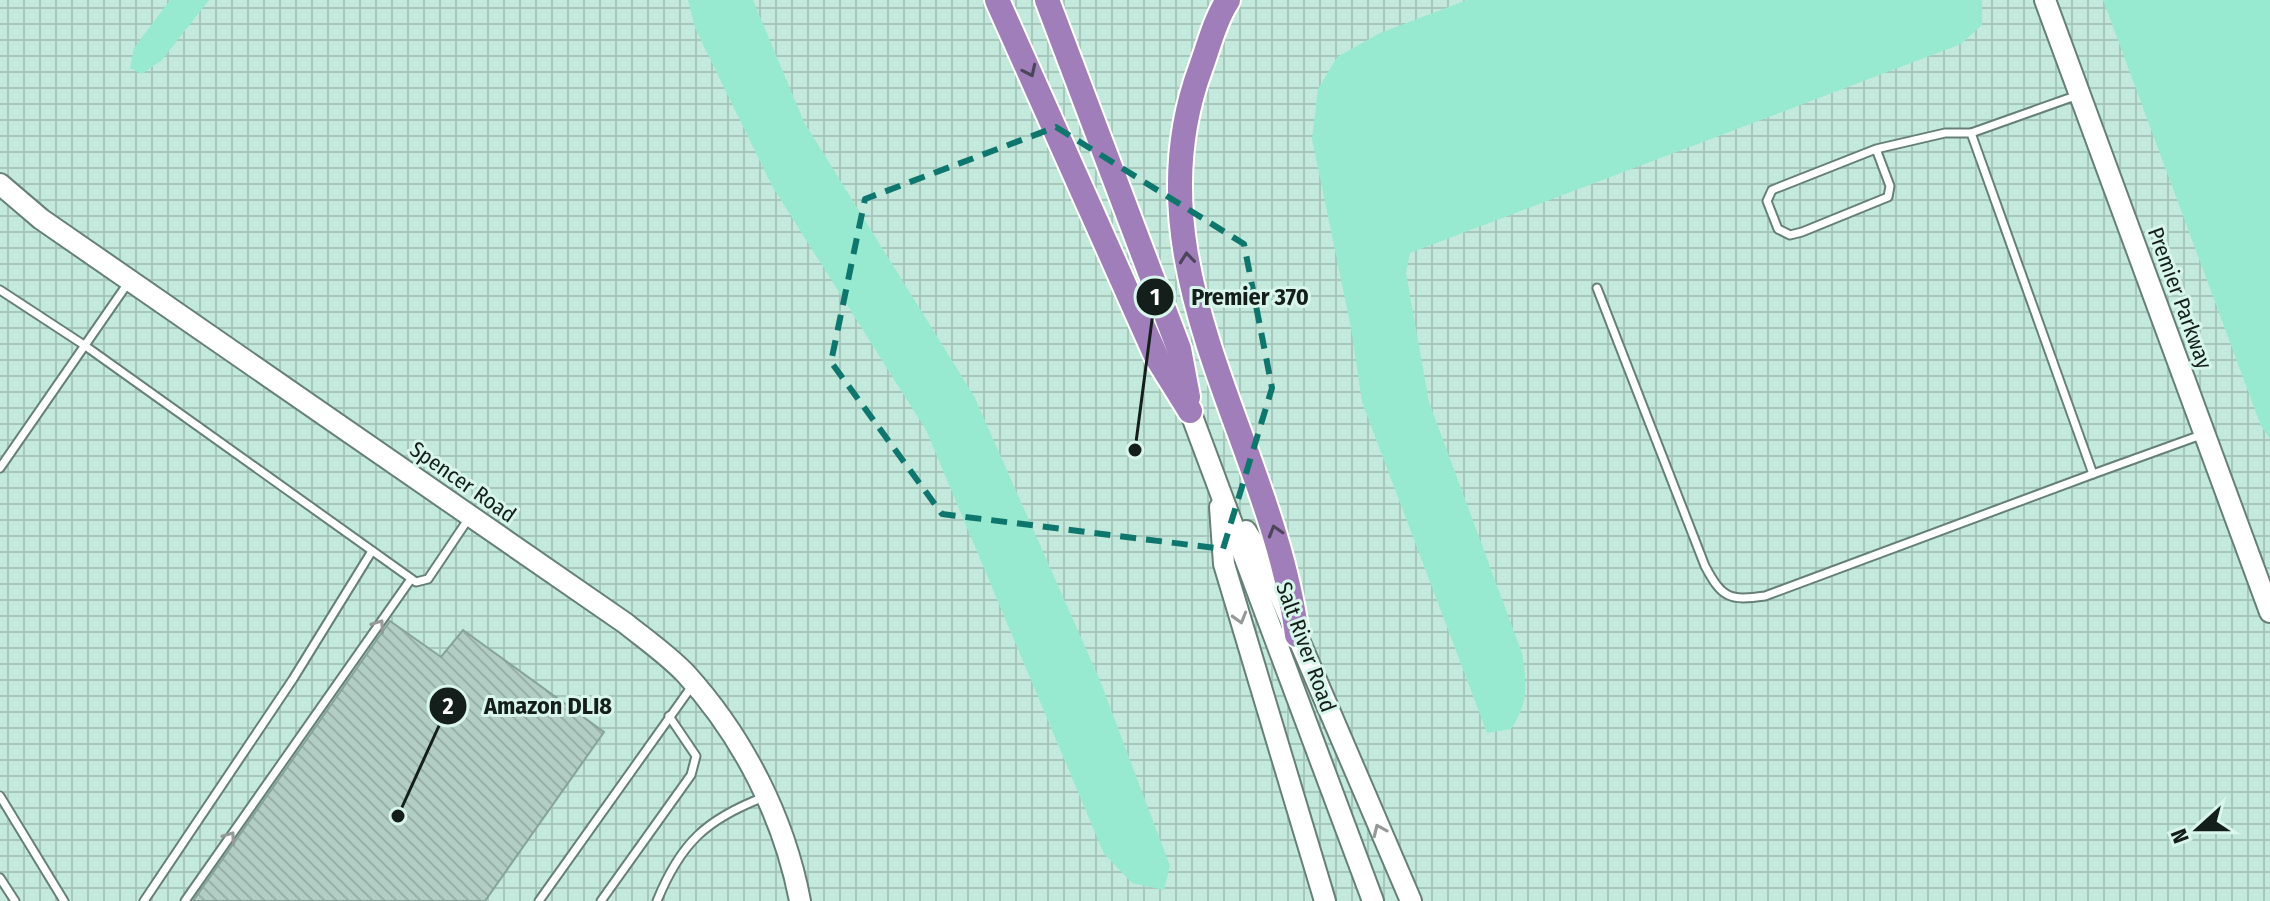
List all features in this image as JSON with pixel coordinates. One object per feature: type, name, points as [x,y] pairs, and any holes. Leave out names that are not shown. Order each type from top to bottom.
[{"type":"highway","points":[[997,0],[1157,358],[1190,411]]},
{"type":"highway","points":[[1047,0],[1179,349],[1190,411]]},
{"type":"highway","points":[[1228,0],[1191,94],[1178,171],[1188,273],[1210,354],[1286,567],[1297,635]]},
{"type":"street","name":"Premier Parkway","points":[[2045,0],[2270,612]]},
{"type":"street","name":"Spencer Road","points":[[0,184],[41,219],[130,282],[625,623],[694,684],[729,729],[766,796],[789,855],[800,901]]},
{"type":"street","name":"Salt River Road","points":[[1190,411],[1373,901]]},
{"type":"street","points":[[1219,487],[1266,563],[1411,901]]},
{"type":"street","points":[[1219,487],[1224,564],[1325,901]]},
{"type":"lane","points":[[1876,149],[1890,186],[1888,197],[1802,232],[1790,235],[1778,229],[1767,201],[1772,190],[1876,149],[1945,133],[1971,133],[2079,94]]},
{"type":"lane","points":[[1971,133],[2093,474]]},
{"type":"lane","points":[[0,468],[130,282]]},
{"type":"lane","points":[[1597,288],[1705,566],[1717,589],[1730,598],[1765,596],[2204,434]]},
{"type":"lane","points":[[0,290],[84,345],[416,582],[428,579],[470,516]]},
{"type":"lane","points":[[144,901],[286,689],[372,551]]},
{"type":"lane","points":[[185,901],[411,579]]},
{"type":"lane","points":[[539,901],[694,684]]},
{"type":"lane","points":[[601,901],[691,775],[696,756],[669,716]]},
{"type":"lane","points":[[0,796],[64,901]]},
{"type":"lane","points":[[657,901],[666,880],[694,835],[715,818],[766,796]]},
{"type":"lane","points":[[0,878],[15,901]]},
{"type":"highlighted area","points":[[1056,127],[1244,244],[1272,388],[1223,549],[942,514],[831,362],[865,199]]},
{"type":"shaded area","points":[[0,0],[2270,0],[2270,901],[0,901]]},
{"type":"shaded area","points":[[170,0],[209,0],[162,60],[142,74],[130,68],[134,48]]},
{"type":"shaded area","points":[[688,0],[753,0],[804,122],[974,396],[1099,678],[1170,866],[1164,890],[1132,883],[1104,854],[926,430],[772,186],[695,28]]},
{"type":"shaded area","points":[[1467,0],[1982,0],[1982,25],[1961,44],[1410,253],[1406,273],[1429,402],[1522,653],[1524,701],[1517,720],[1511,729],[1487,733],[1362,402],[1351,328],[1312,139],[1318,89],[1337,57],[1380,33]]},
{"type":"shaded area","points":[[2103,0],[2270,0],[2270,439],[2261,426]]},
{"type":"building","points":[[390,621],[441,657],[463,630],[604,732],[485,901],[193,901]]},
{"type":"place","name":"Premier 370","points":[[1135,450]]},
{"type":"place","name":"Amazon DLI8","points":[[398,816]]}]
